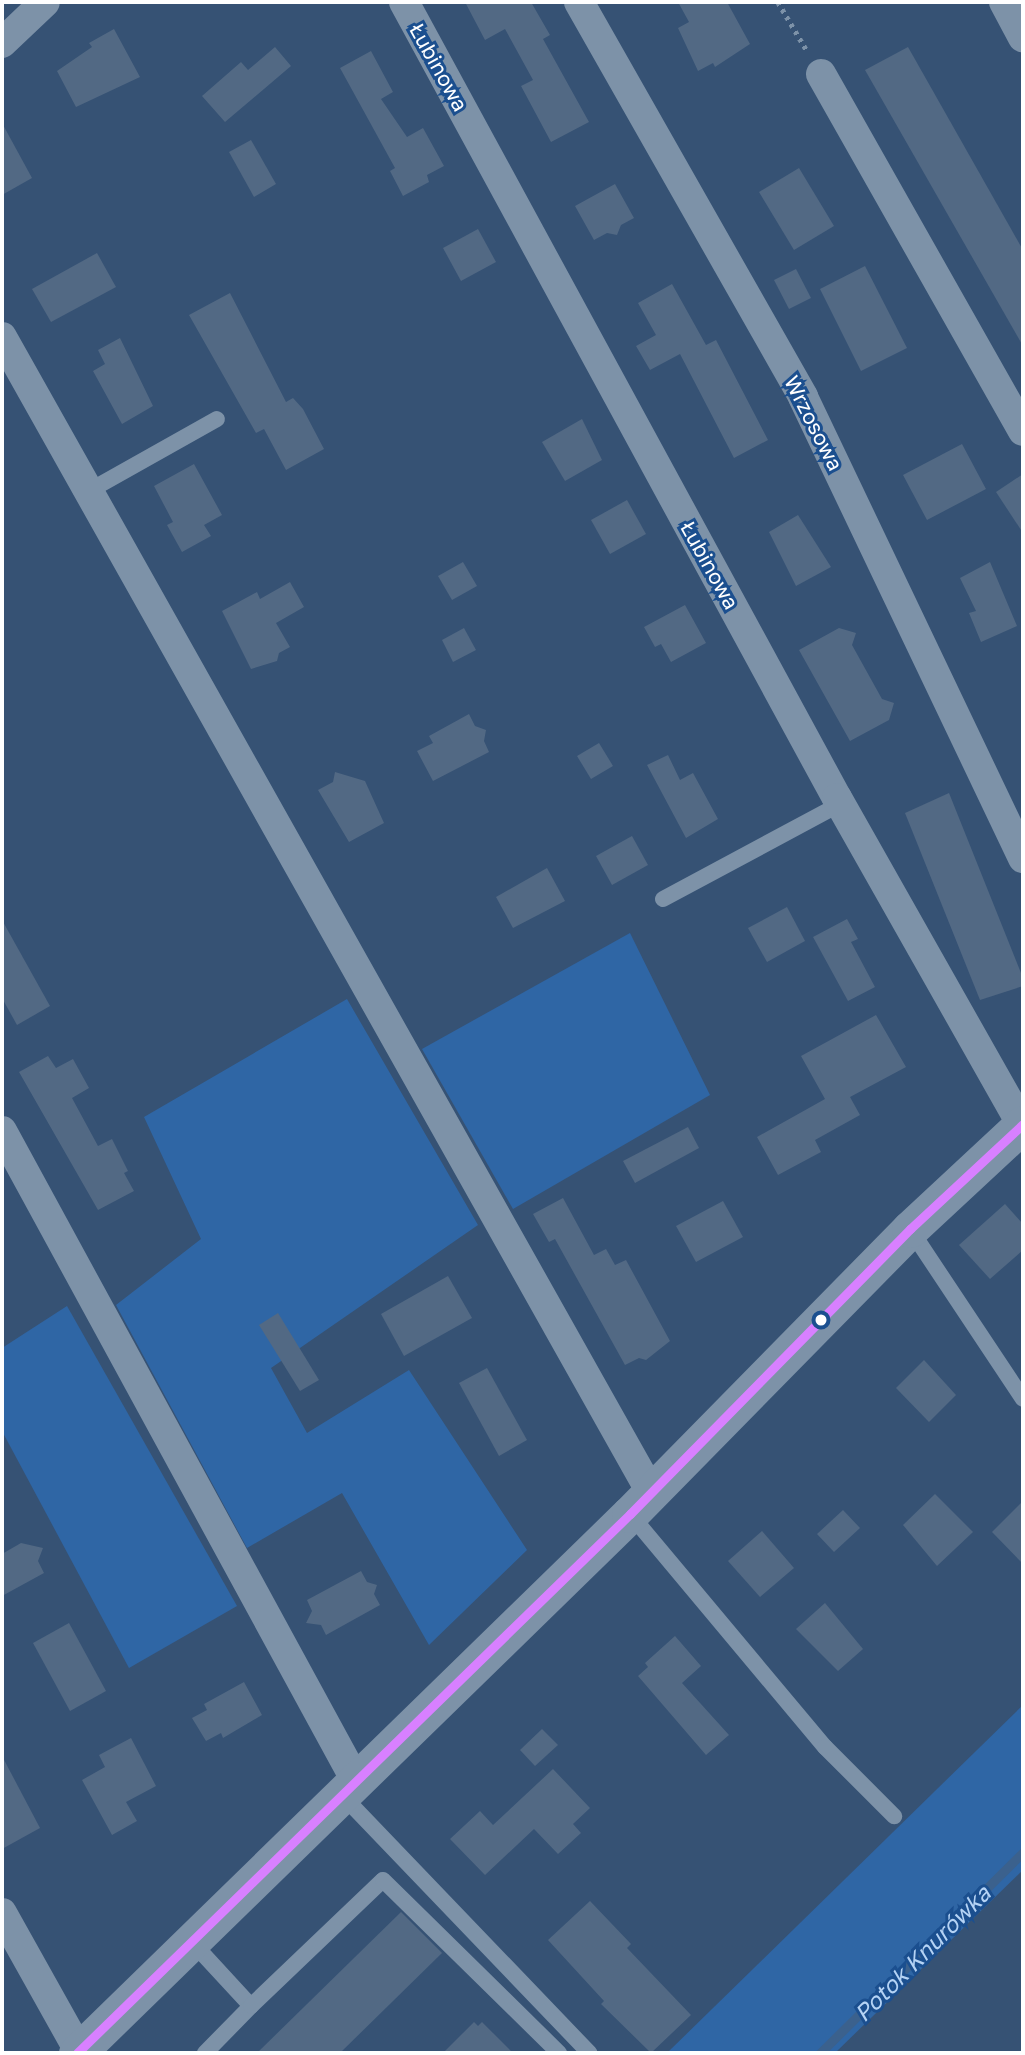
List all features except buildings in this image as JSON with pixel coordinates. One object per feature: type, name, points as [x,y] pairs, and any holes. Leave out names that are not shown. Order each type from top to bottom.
[{"type":"street","points":[[2,43],[45,2]]},
{"type":"street","name":"Łubinowa","points":[[404,2],[840,804],[1022,1124]]},
{"type":"street","name":"Wrzosowa","points":[[579,2],[803,397],[1023,858]]},
{"type":"street","points":[[1004,2],[1023,37]]},
{"type":"street","points":[[821,74],[1023,431]]},
{"type":"street","points":[[2,337],[640,1503]]},
{"type":"street","points":[[2,1913],[78,2052],[640,1503],[910,1229],[1022,1124]]},
{"type":"street","points":[[2,1130],[348,1787]]},
{"type":"lane","points":[[87,492],[217,419]]},
{"type":"lane","points":[[663,899],[840,804]]},
{"type":"lane","points":[[910,1229],[1023,1399]]},
{"type":"lane","points":[[640,1503],[825,1747],[894,1816]]},
{"type":"lane","points":[[348,1787],[589,2053]]},
{"type":"lane","points":[[205,2053],[383,1880],[559,2053]]},
{"type":"lane","points":[[191,1941],[251,2006]]},
{"type":"path","points":[[778,2],[821,74]]},
{"type":"shaded area","points":[[630,933],[710,1095],[513,1209],[422,1049]]},
{"type":"shaded area","points":[[347,999],[478,1225],[271,1368],[307,1433],[409,1370],[527,1550],[429,1645],[342,1493],[247,1548],[116,1305],[201,1239],[144,1117]]},
{"type":"shaded area","points":[[67,1306],[237,1606],[129,1668],[2,1431],[2,1348]]},
{"type":"shaded area","points":[[1023,1705],[1023,1870],[835,2053],[667,2053]]},
{"type":"waterway","name":"Potok Knurówka","points":[[820,2053],[1023,1852]]},
{"type":"transit line","points":[[77,2053],[630,1514],[910,1229],[1023,1124]]}]
